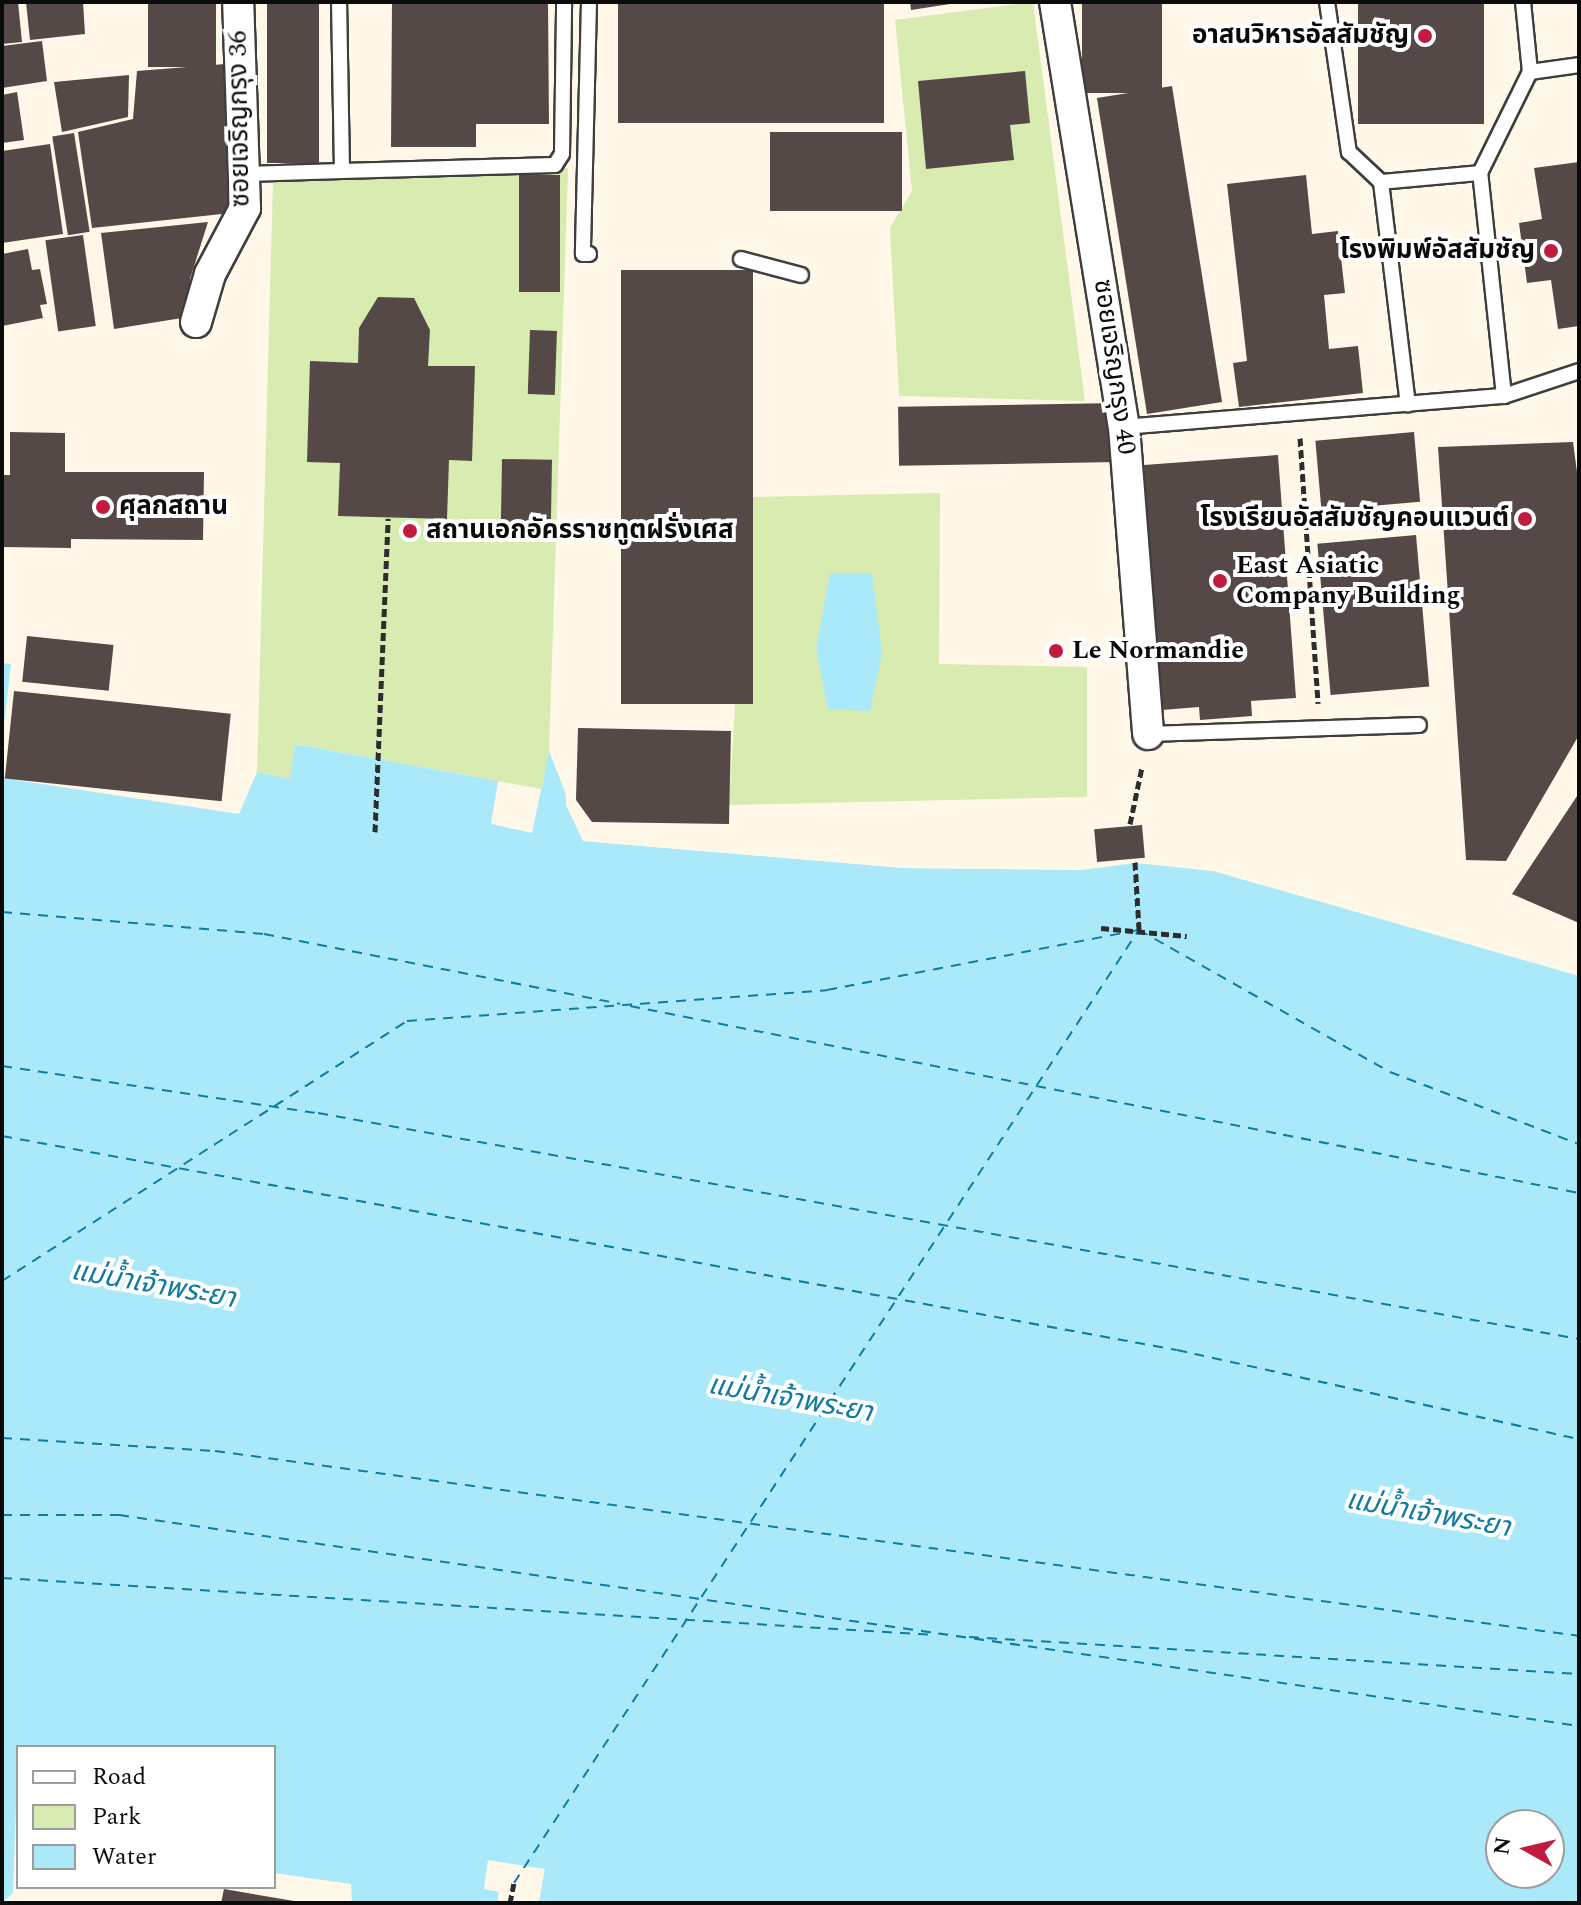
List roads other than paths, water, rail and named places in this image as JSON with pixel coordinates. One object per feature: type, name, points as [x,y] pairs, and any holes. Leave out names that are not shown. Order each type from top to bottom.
[{"type":"street","name":"ซอยเจริญกรุง 36","points":[[196,322],[210,274],[245,213],[238,2]]},
{"type":"street","name":"ซอยเจริญกรุง 40","points":[[1055,2],[1124,427],[1148,734]]},
{"type":"lane","points":[[339,2],[342,171]]},
{"type":"lane","points":[[246,174],[555,165],[562,154],[564,2]]},
{"type":"lane","points":[[589,2],[583,254],[589,254]]},
{"type":"lane","points":[[1327,2],[1349,152],[1381,182],[1408,404]]},
{"type":"lane","points":[[1504,396],[1480,173],[1530,72],[1523,2]]},
{"type":"lane","points":[[1530,72],[1579,65]]},
{"type":"lane","points":[[1381,182],[1480,173]]},
{"type":"lane","points":[[741,259],[801,275]]},
{"type":"lane","points":[[1124,427],[1504,396],[1579,371]]},
{"type":"lane","points":[[1148,734],[1419,725]]},
{"type":"water","points":[[830,573],[872,573],[882,653],[870,711],[828,709],[816,649]]},
{"type":"water","points":[[2,663],[11,664],[2,741]]},
{"type":"water","name":"แม่น้ำเจ้าพระยา","points":[[295,744],[498,781],[491,824],[532,833],[549,751],[584,841],[904,868],[1083,870],[1135,863],[1213,871],[1579,976],[1579,1903],[352,1903],[351,1884],[276,1873],[276,1745],[16,1745],[13,1893],[2,1903],[2,778],[239,814],[257,772],[290,779]]},
{"type":"place","name":"อาสนวิหารอัสสัมชัญ","points":[[1425,36]]},
{"type":"place","name":"โรงพิมพ์อัสสัมชัญ","points":[[1551,251]]},
{"type":"place","name":"ศุลกสถาน","points":[[103,507]]},
{"type":"place","name":"โรงเรียนอัสสัมชัญคอนแวนต์","points":[[1525,519]]},
{"type":"place","name":"สถานเอกอัครราชทูตฝรั่งเศส","points":[[410,531]]},
{"type":"place","name":"East Asiatic Company Building","points":[[1220,581]]},
{"type":"place","name":"Le Normandie","points":[[1056,651]]}]
